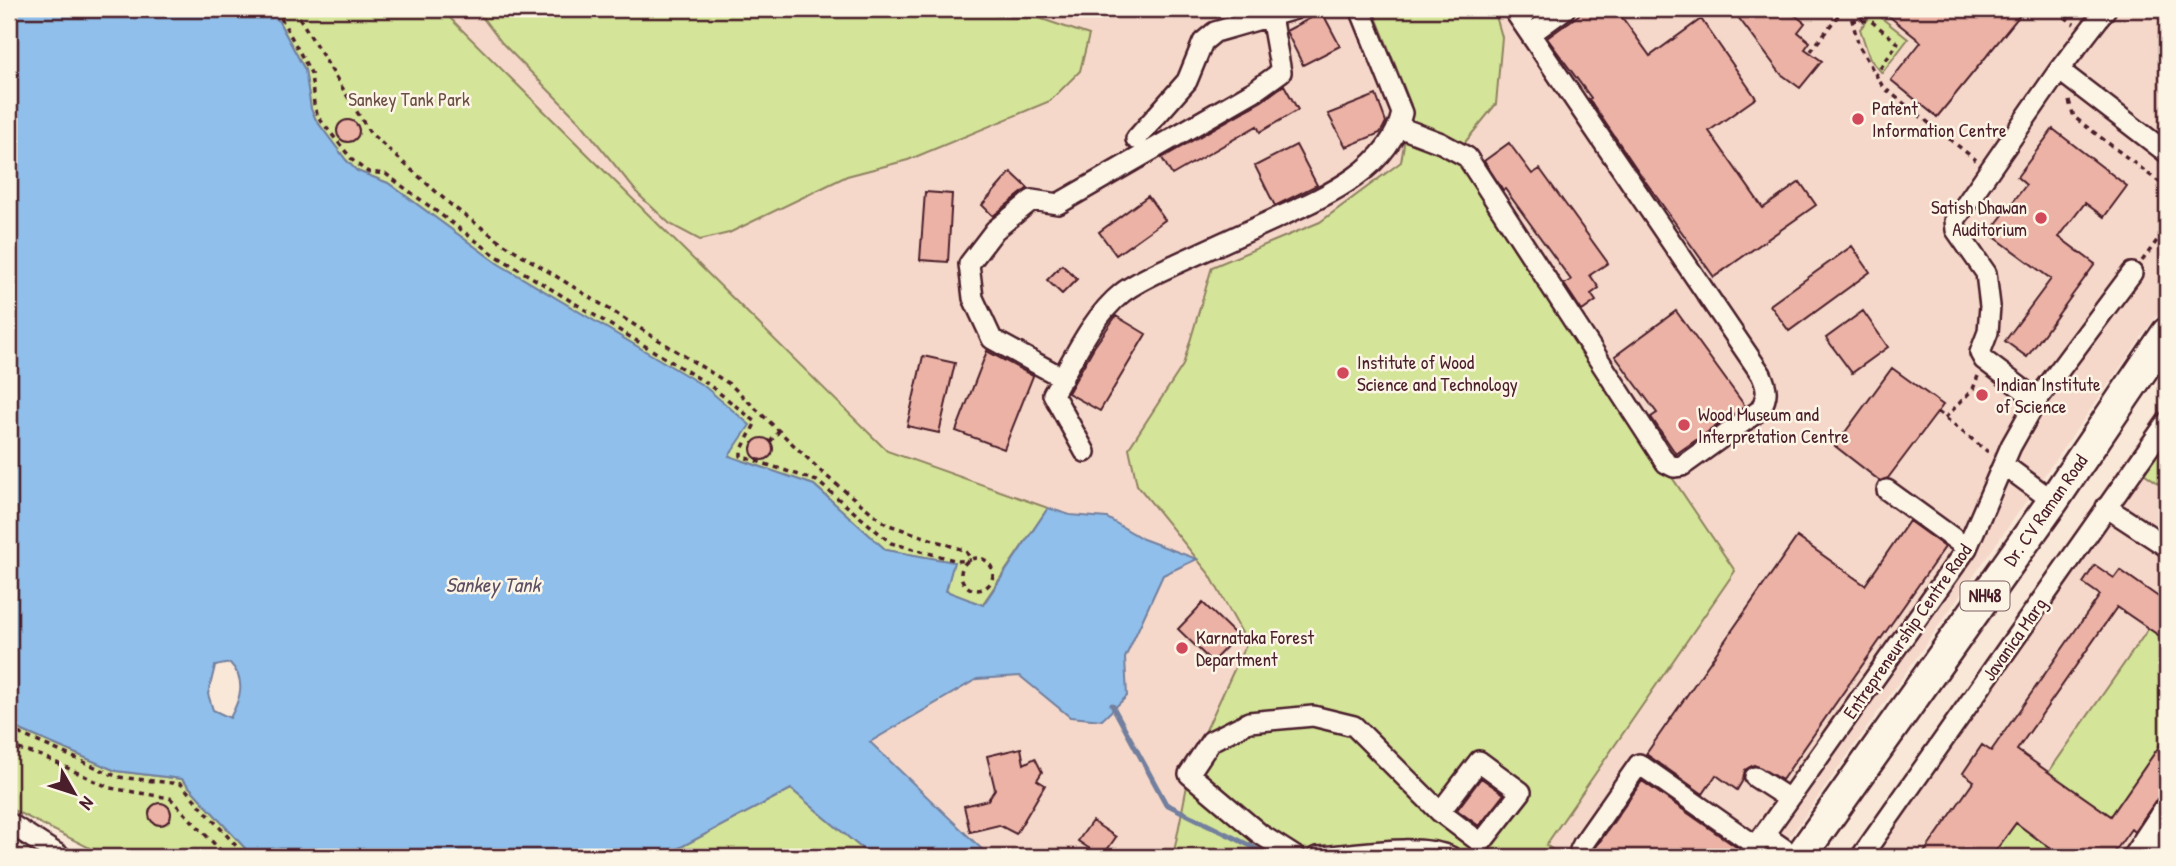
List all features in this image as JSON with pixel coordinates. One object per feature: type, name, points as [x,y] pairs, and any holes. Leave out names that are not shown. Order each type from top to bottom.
[{"type":"highway","name":"Dr. CV Raman Road","points":[[1798,857],[2053,501],[2167,333]]},
{"type":"highway","name":"Dr. CV Raman Road","points":[[1824,857],[2167,362]]},
{"type":"street","points":[[1136,139],[1187,81],[1203,42],[1215,32],[1295,9]]},
{"type":"street","points":[[1085,452],[1053,394],[1103,311],[1137,282],[1326,195],[1380,155],[1399,127],[1402,113],[1360,9]]},
{"type":"street","points":[[1399,127],[1441,143],[1467,157],[1666,463],[1674,467],[1682,466],[1760,410],[1768,389],[1761,374],[1532,33],[1513,9]]},
{"type":"street","points":[[1532,33],[1565,9]]},
{"type":"street","points":[[2037,400],[1984,360],[1980,353],[1988,332],[1990,306],[1986,273],[1955,230],[1955,220],[2059,70],[2106,9]]},
{"type":"street","points":[[1063,378],[992,339],[973,298],[969,264],[995,230],[1032,200],[1058,204],[1256,90],[1281,72],[1271,16]]},
{"type":"street","points":[[2059,70],[2167,153]]},
{"type":"street","name":"Entrepreneurship Centre Raod","points":[[1756,846],[1967,548],[2011,446],[2037,400],[2132,273]]},
{"type":"street","name":"Javanica Marg","points":[[1861,857],[2167,422]]},
{"type":"street","points":[[2004,465],[2053,501]]},
{"type":"street","points":[[1887,490],[1967,548]]},
{"type":"street","points":[[2106,507],[2167,547]]},
{"type":"street","points":[[1296,857],[1260,834],[1189,775],[1211,741],[1249,722],[1313,716],[1354,726],[1440,812]]},
{"type":"street","points":[[1581,857],[1583,844],[1639,764],[1756,846],[1798,857]]},
{"type":"street","points":[[1755,777],[1789,799]]},
{"type":"street","points":[[2132,857],[2167,804]]},
{"type":"street","points":[[9,823],[62,857]]},
{"type":"street","points":[[2146,836],[2167,851]]},
{"type":"street","points":[[1317,857],[1395,850],[1441,853],[1451,857]]},
{"type":"path","points":[[276,9],[311,74],[318,117],[354,162],[368,172],[386,174],[495,254],[708,384],[756,422],[741,456],[817,481],[891,543],[958,561],[982,559],[991,565],[992,581],[984,589],[974,590],[963,580],[964,566],[971,560]]},
{"type":"path","points":[[294,9],[370,133],[451,205],[501,242],[731,385],[825,475],[886,524],[965,551],[971,560]]},
{"type":"path","points":[[1811,51],[1843,9]]},
{"type":"path","points":[[1849,9],[1859,46],[1883,87],[1989,170]]},
{"type":"path","points":[[1860,20],[1870,9]]},
{"type":"path","points":[[1852,20],[1871,22],[1898,43],[1875,76]]},
{"type":"path","points":[[2059,70],[2074,117],[2167,188]]},
{"type":"path","points":[[2132,273],[2167,227]]},
{"type":"path","points":[[621,331],[628,321]]},
{"type":"path","points":[[1945,418],[1973,389],[1984,360]]},
{"type":"path","points":[[1938,412],[2004,465]]},
{"type":"path","points":[[770,442],[780,430]]},
{"type":"path","points":[[879,533],[886,524]]},
{"type":"path","points":[[9,729],[118,777],[181,784],[246,857]]},
{"type":"path","points":[[9,746],[42,757],[110,788],[170,798],[227,857]]},
{"type":"shaded area","points":[[441,9],[2167,9],[2167,301],[1776,857],[988,855],[870,742],[977,679],[1020,675],[1048,508],[887,451]]},
{"type":"shaded area","name":"Indian Institute of Science","points":[[2167,399],[2167,857],[1848,857]]},
{"type":"green space","name":"Sankey Tank Park","points":[[272,9],[441,9],[887,451],[1048,508],[982,605],[946,591],[953,562],[886,550],[814,485],[729,456],[497,263],[388,183],[357,171],[316,120],[311,110],[305,70]]},
{"type":"green space","points":[[476,9],[967,9],[1007,17],[1039,18],[1089,35],[1080,71],[1050,101],[908,160],[847,176],[729,233],[700,240],[670,224],[639,195],[580,122],[502,43]]},
{"type":"green space","points":[[1373,9],[1494,9],[1502,37],[1496,104],[1462,146],[1408,125],[1411,105]]},
{"type":"green space","points":[[1874,12],[1908,39],[1882,73],[1870,59],[1860,29]]},
{"type":"green space","points":[[1405,138],[1455,155],[1735,571],[1546,845],[1563,857],[1173,857],[1192,760],[1247,642],[1210,575],[1137,485],[1129,448],[1183,365],[1212,267],[1320,222],[1401,162]]},
{"type":"green space","points":[[2167,428],[2167,476],[2161,485],[2138,469]]},
{"type":"green space","points":[[2149,628],[2167,641],[2167,735],[2111,816],[2048,773]]},
{"type":"green space","points":[[9,725],[116,771],[182,779],[253,857],[102,857],[88,847],[9,808]]},
{"type":"green space","points":[[791,789],[872,857],[662,857]]},
{"type":"green space","points":[[2016,823],[2062,857],[1991,857]]},
{"type":"water","name":"Sankey Tank","points":[[9,9],[272,9],[305,70],[311,109],[316,120],[357,171],[388,183],[497,263],[704,386],[750,425],[729,456],[814,485],[886,550],[954,562],[946,591],[983,605],[1048,508],[1070,515],[1107,518],[1143,539],[1197,559],[1163,575],[1125,658],[1127,696],[1102,720],[1070,717],[1020,676],[977,679],[870,742],[988,855],[982,857],[872,857],[791,789],[662,857],[253,857],[182,779],[116,771],[9,725]],"holes":[[[230,663],[239,677],[240,690],[230,718],[213,710],[208,694],[215,666]]]},
{"type":"building","points":[[1587,9],[1616,9],[1650,56],[1701,19],[1756,98],[1709,131],[1763,208],[1800,182],[1816,205],[1714,277],[1547,38]]},
{"type":"building","points":[[1732,9],[1787,9],[1805,23],[1798,32],[1810,42],[1805,49],[1822,61],[1800,88],[1781,74]]},
{"type":"building","points":[[1880,9],[2025,9],[1937,117],[1891,80],[1921,42]]},
{"type":"building","points":[[1322,12],[1340,46],[1303,65],[1286,31]]},
{"type":"building","points":[[1284,85],[1298,110],[1260,132],[1257,126],[1172,175],[1162,158],[1262,101]]},
{"type":"building","points":[[1376,95],[1386,122],[1383,128],[1380,133],[1346,147],[1328,114]]},
{"type":"building","points":[[348,120],[356,123],[359,131],[356,139],[348,142],[340,139],[337,131],[340,123]]},
{"type":"building","points":[[2053,129],[2127,186],[2104,217],[2085,203],[2059,237],[2095,264],[2027,357],[2005,341],[2051,279],[1989,233],[2026,185],[2017,177]]},
{"type":"building","points":[[1509,143],[1532,174],[1540,169],[1608,263],[1590,275],[1599,288],[1591,294],[1596,301],[1582,311],[1564,284],[1571,280],[1484,161]]},
{"type":"building","points":[[1296,145],[1317,185],[1275,206],[1255,166]]},
{"type":"building","points":[[1011,172],[1028,188],[993,216],[982,205]]},
{"type":"building","points":[[925,192],[952,194],[948,262],[920,260]]},
{"type":"building","points":[[1148,196],[1165,220],[1116,255],[1099,232]]},
{"type":"building","points":[[1852,246],[1870,272],[1789,331],[1770,305]]},
{"type":"building","points":[[1062,265],[1077,279],[1062,294],[1047,280]]},
{"type":"building","points":[[1676,311],[1745,406],[1676,454],[1651,417],[1657,413],[1615,356]]},
{"type":"building","points":[[1863,311],[1888,347],[1852,373],[1826,338]]},
{"type":"building","points":[[1116,316],[1146,334],[1100,411],[1068,393],[1094,347]]},
{"type":"building","points":[[987,351],[1033,376],[1004,449],[956,431]]},
{"type":"building","points":[[923,356],[955,363],[939,433],[907,426]]},
{"type":"building","points":[[1892,368],[1943,405],[1888,478],[1880,481],[1835,446]]},
{"type":"building","points":[[762,438],[770,441],[773,449],[770,457],[762,460],[754,457],[751,449],[754,441]]},
{"type":"building","points":[[1909,521],[1945,547],[1782,780],[1754,765],[1745,770],[1737,790],[1716,775],[1703,794],[1646,754],[1797,537],[1865,585]]},
{"type":"building","points":[[2095,565],[2114,578],[2120,570],[2167,603],[2167,641],[2117,607],[2017,750],[2111,816],[2167,735],[2167,785],[2134,832],[2131,829],[2111,857],[2062,857],[2016,823],[1991,857],[1921,857],[1974,781],[1963,773],[1982,745],[1991,751],[2100,595],[2083,583]]},
{"type":"building","points":[[1203,603],[1237,636],[1212,662],[1178,629]]},
{"type":"building","points":[[1021,748],[1024,764],[1035,758],[1042,772],[1037,780],[1045,785],[1016,834],[999,825],[970,832],[964,806],[988,800],[995,789],[987,756]]},
{"type":"building","points":[[1481,778],[1504,794],[1479,826],[1457,810]]},
{"type":"building","points":[[1642,781],[1739,849],[1733,857],[1593,857],[1594,850]]},
{"type":"building","points":[[160,803],[168,806],[171,814],[168,822],[160,825],[152,822],[149,814],[152,806]]},
{"type":"building","points":[[1092,821],[1116,837],[1102,857],[1078,841]]},
{"type":"waterway","points":[[1112,705],[1166,804],[1273,857]]},
{"type":"place","name":"Patent Information Centre","points":[[1858,119]]},
{"type":"place","name":"Satish Dhawan Auditorium","points":[[2041,218]]},
{"type":"place","name":"Institute of Wood Science and Technology","points":[[1343,373]]},
{"type":"place","name":"Indian Institute of Science","points":[[1982,395]]},
{"type":"place","name":"Wood Museum and Interpretation Centre","points":[[1684,425]]},
{"type":"place","name":"Karnataka Forest Department","points":[[1182,648]]}]
